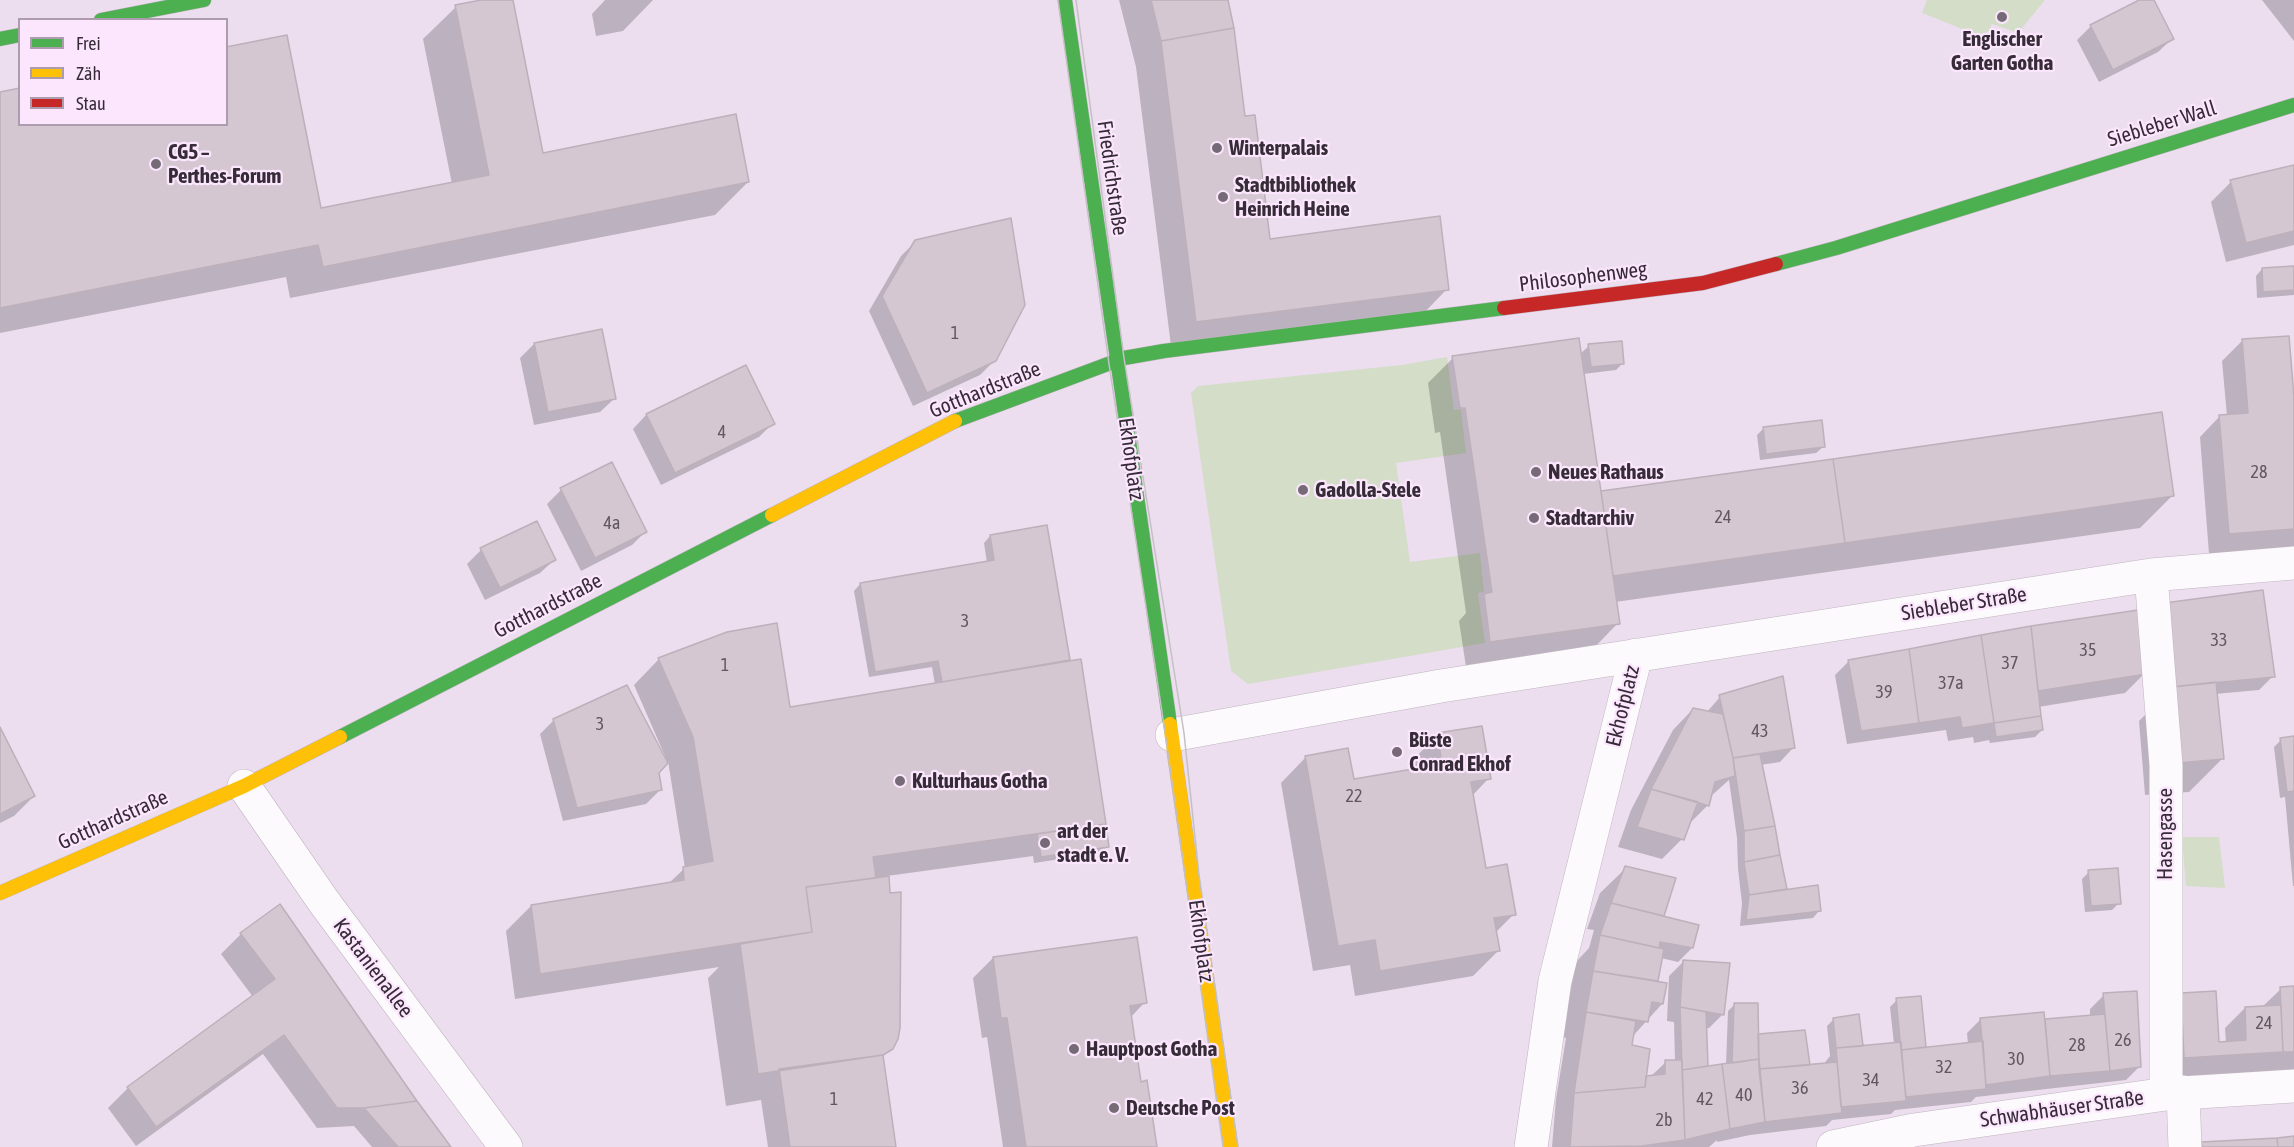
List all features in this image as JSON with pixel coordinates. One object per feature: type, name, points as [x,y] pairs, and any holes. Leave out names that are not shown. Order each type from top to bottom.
[{"type":"street","points":[[111,18],[204,0]]},
{"type":"street","name":"Friedrichstraße","points":[[1065,0],[1117,361]]},
{"type":"street","points":[[0,39],[18,35]]},
{"type":"street","name":"Siebleber Wall","points":[[2043,183],[2294,105]]},
{"type":"street","name":"Philosophenweg","points":[[1117,361],[1164,351],[1703,283],[1836,248],[2043,183]]},
{"type":"street","name":"Ekhofplatz","points":[[1117,361],[1231,1147]]},
{"type":"street","name":"Gotthardstraße","points":[[0,893],[244,786],[951,423],[1117,361]]},
{"type":"street","name":"Siebleber Straße","points":[[1636,655],[2151,575],[2294,563]]},
{"type":"street","name":"Hasengasse","points":[[2151,575],[2166,765],[2175,1093],[2185,1147]]},
{"type":"street","name":"Ekhofplatz","points":[[1172,735],[1441,686],[1636,655],[1555,981],[1531,1147]]},
{"type":"street","name":"Kastanienallee","points":[[244,786],[324,902],[506,1147]]},
{"type":"street","name":"Schwabhäuser Straße","points":[[1833,1147],[1914,1130],[2175,1093],[2294,1086]]},
{"type":"green space","name":"Englischer Garten Gotha","points":[[1927,0],[2045,0],[2018,33],[1992,24],[1985,38],[1922,13]]},
{"type":"green space","points":[[1447,357],[1454,410],[1461,409],[1466,453],[1396,463],[1410,562],[1480,553],[1484,592],[1478,593],[1485,643],[1248,684],[1231,671],[1191,393],[1198,386],[1402,365]]},
{"type":"green space","points":[[2182,837],[2219,837],[2225,888],[2186,886]]},
{"type":"building","name":"CG5 – Perthes-Forum","points":[[481,0],[513,0],[543,153],[736,114],[749,182],[323,267],[318,245],[0,308],[0,92],[18,88],[18,126],[228,126],[228,47],[287,35],[321,208],[489,175],[455,5]]},
{"type":"building","points":[[1151,0],[1228,0],[1234,28],[1161,41]]},
{"type":"building","points":[[2139,0],[2154,0],[2174,39],[2113,70],[2090,25]]},
{"type":"building","name":"Winterpalais","points":[[1234,28],[1245,116],[1255,115],[1270,239],[1440,216],[1449,290],[1196,322],[1161,41]]},
{"type":"building","points":[[2294,165],[2294,231],[2246,243],[2230,180]]},
{"type":"building","points":[[1011,218],[1025,305],[996,361],[927,393],[882,296],[915,240]]},
{"type":"building","points":[[2294,266],[2294,290],[2263,292],[2262,268]]},
{"type":"building","points":[[602,329],[616,399],[548,412],[534,343]]},
{"type":"building","points":[[2289,336],[2294,397],[2294,529],[2229,534],[2219,415],[2248,413],[2242,339]]},
{"type":"building","name":"Neues Rathaus","points":[[1579,338],[1620,624],[1490,642],[1484,594],[1492,592],[1465,408],[1460,408],[1452,356]]},
{"type":"building","points":[[1622,341],[1624,364],[1591,367],[1588,344]]},
{"type":"building","points":[[746,365],[775,424],[675,473],[646,414]]},
{"type":"building","points":[[2162,412],[2174,496],[1845,543],[1833,459]]},
{"type":"building","points":[[1822,420],[1825,447],[1766,454],[1763,427]]},
{"type":"building","points":[[1833,459],[1845,543],[1613,576],[1601,491]]},
{"type":"building","points":[[612,462],[647,532],[595,558],[560,488]]},
{"type":"building","points":[[537,521],[556,560],[500,588],[480,548]]},
{"type":"building","points":[[1047,525],[1070,660],[942,682],[938,661],[875,672],[860,583],[994,560],[990,535]]},
{"type":"building","points":[[2263,590],[2275,677],[2171,687],[2164,603]]},
{"type":"building","points":[[2138,610],[2147,674],[2038,691],[2031,626]]},
{"type":"building","name":"Kulturhaus Gotha","points":[[777,623],[790,707],[1081,659],[1106,824],[873,857],[876,878],[806,887],[812,932],[540,974],[531,905],[684,880],[683,867],[713,861],[693,737],[658,658],[727,632]]},
{"type":"building","points":[[2031,626],[2041,716],[1994,723],[1981,635]]},
{"type":"building","points":[[1981,635],[1994,723],[1962,728],[1960,717],[1919,723],[1909,649]]},
{"type":"building","points":[[1909,649],[1919,723],[1861,731],[1848,660]]},
{"type":"building","points":[[1783,676],[1795,748],[1733,758],[1719,695]]},
{"type":"building","points":[[2216,682],[2224,759],[2178,763],[2171,687]]},
{"type":"building","points":[[627,685],[668,763],[659,773],[662,790],[577,808],[553,719]]},
{"type":"building","points":[[1693,708],[1723,714],[1733,758],[1735,776],[1715,782],[1709,806],[1651,789]]},
{"type":"building","points":[[2041,716],[2043,730],[1996,737],[1994,723]]},
{"type":"building","points":[[1482,726],[1491,779],[1471,782],[1486,868],[1507,864],[1516,915],[1494,918],[1500,951],[1380,971],[1375,940],[1338,946],[1305,756],[1348,748],[1354,779],[1442,764],[1437,733]]},
{"type":"building","points":[[0,727],[35,796],[0,814]]},
{"type":"building","points":[[2294,736],[2294,791],[2287,792],[2280,738]]},
{"type":"building","points":[[1760,754],[1775,826],[1744,831],[1733,758]]},
{"type":"building","points":[[1651,789],[1698,802],[1684,840],[1637,827]]},
{"type":"building","points":[[1106,824],[1109,847],[1041,857],[1037,834]]},
{"type":"building","points":[[1775,826],[1780,855],[1744,862],[1744,831]]},
{"type":"building","points":[[1780,855],[1787,889],[1749,895],[1744,862]]},
{"type":"building","points":[[1625,866],[1676,878],[1664,916],[1611,903]]},
{"type":"building","points":[[2118,868],[2121,904],[2091,906],[2088,870]]},
{"type":"building","points":[[889,876],[890,893],[901,892],[900,1028],[893,1049],[883,1055],[758,1074],[740,944],[812,932],[806,887]]},
{"type":"building","points":[[1818,885],[1821,911],[1746,920],[1749,895]]},
{"type":"building","points":[[1611,903],[1699,925],[1693,948],[1660,942],[1659,948],[1600,935]]},
{"type":"building","points":[[280,904],[417,1101],[364,1108],[337,1108],[284,1035],[156,1127],[127,1087],[275,979],[240,933]]},
{"type":"building","points":[[1600,935],[1664,949],[1658,981],[1593,971]]},
{"type":"building","name":"Hauptpost Gotha","points":[[1137,937],[1147,1003],[1130,1006],[1141,1082],[1147,1080],[1157,1147],[1026,1147],[1007,1018],[1001,1018],[993,957]]},
{"type":"building","points":[[1683,960],[1730,963],[1724,1015],[1680,1007]]},
{"type":"building","points":[[1593,971],[1667,983],[1663,1004],[1652,1002],[1648,1022],[1586,1012]]},
{"type":"building","points":[[2294,986],[2294,1052],[2283,1052],[2280,987]]},
{"type":"building","points":[[2137,991],[2141,1067],[2110,1071],[2103,993]]},
{"type":"building","points":[[2216,991],[2219,1042],[2246,1040],[2245,1007],[2281,1005],[2283,1052],[2184,1058],[2181,993]]},
{"type":"building","points":[[1921,996],[1926,1047],[1901,1050],[1896,998]]},
{"type":"building","points":[[1734,1003],[1758,1003],[1759,1059],[1732,1063]]},
{"type":"building","points":[[1680,1007],[1706,1012],[1708,1066],[1682,1070]]},
{"type":"building","points":[[1586,1012],[1636,1021],[1632,1045],[1650,1049],[1645,1087],[1574,1093]]},
{"type":"building","points":[[2044,1012],[2050,1076],[1986,1085],[1980,1018]]},
{"type":"building","points":[[1859,1014],[1863,1046],[1836,1048],[1833,1018]]},
{"type":"building","points":[[2105,1014],[2110,1071],[2050,1076],[2045,1019]]},
{"type":"building","points":[[1805,1030],[1810,1065],[1759,1069],[1758,1034]]},
{"type":"building","points":[[1983,1041],[1986,1089],[1906,1097],[1901,1050]]},
{"type":"building","points":[[1901,1042],[1906,1101],[1841,1107],[1836,1048]]},
{"type":"building","points":[[883,1055],[896,1147],[790,1147],[779,1069]]},
{"type":"building","points":[[1759,1059],[1765,1122],[1730,1129],[1722,1064]]},
{"type":"building","points":[[1665,1060],[1682,1060],[1685,1140],[1642,1146],[1570,1147],[1574,1093],[1645,1087],[1646,1076],[1665,1074]]},
{"type":"building","points":[[1837,1062],[1842,1113],[1765,1122],[1759,1069]]},
{"type":"building","points":[[1722,1064],[1730,1129],[1685,1140],[1682,1070]]},
{"type":"building","points":[[417,1101],[451,1147],[398,1147],[364,1108]]},
{"type":"building","points":[[2294,1136],[2294,1147],[2278,1147],[2277,1138]]},
{"type":"building","points":[[2277,1138],[2278,1147],[2202,1147],[2201,1142]]},
{"type":"tram line","points":[[1058,0],[1223,1147]]},
{"type":"tram line","points":[[1076,0],[1124,358],[1184,733],[1199,875],[1238,1147]]},
{"type":"traffic: fast","points":[[111,18],[204,0]]},
{"type":"traffic: fast","points":[[1065,0],[1170,724]]},
{"type":"traffic: fast","points":[[0,39],[18,35]]},
{"type":"traffic: fast","points":[[1776,264],[1836,248],[2294,105]]},
{"type":"traffic: fast","points":[[955,421],[1124,358],[1504,308]]},
{"type":"traffic: fast","points":[[340,737],[772,515]]},
{"type":"traffic: slow","points":[[772,515],[955,421]]},
{"type":"traffic: slow","points":[[1170,724],[1231,1147]]},
{"type":"traffic: slow","points":[[0,893],[244,786],[340,737]]},
{"type":"traffic: jam","points":[[1504,308],[1703,283],[1776,264]]},
{"type":"place","name":"Englischer Garten Gotha","points":[[2002,17]]},
{"type":"place","name":"Winterpalais","points":[[1217,148]]},
{"type":"place","name":"CG5 – Perthes-Forum","points":[[156,164]]},
{"type":"place","name":"Stadtbibliothek Heinrich Heine","points":[[1223,197]]},
{"type":"place","name":"Neues Rathaus","points":[[1536,472]]},
{"type":"place","name":"Gadolla-Stele","points":[[1303,490]]},
{"type":"place","name":"Stadtarchiv","points":[[1534,518]]},
{"type":"place","name":"Büste Conrad Ekhof","points":[[1397,752]]},
{"type":"place","name":"Kulturhaus Gotha","points":[[900,781]]},
{"type":"place","name":"art der stadt e. V.","points":[[1045,843]]},
{"type":"place","name":"Hauptpost Gotha","points":[[1074,1049]]},
{"type":"place","name":"Deutsche Post","points":[[1114,1108]]}]
